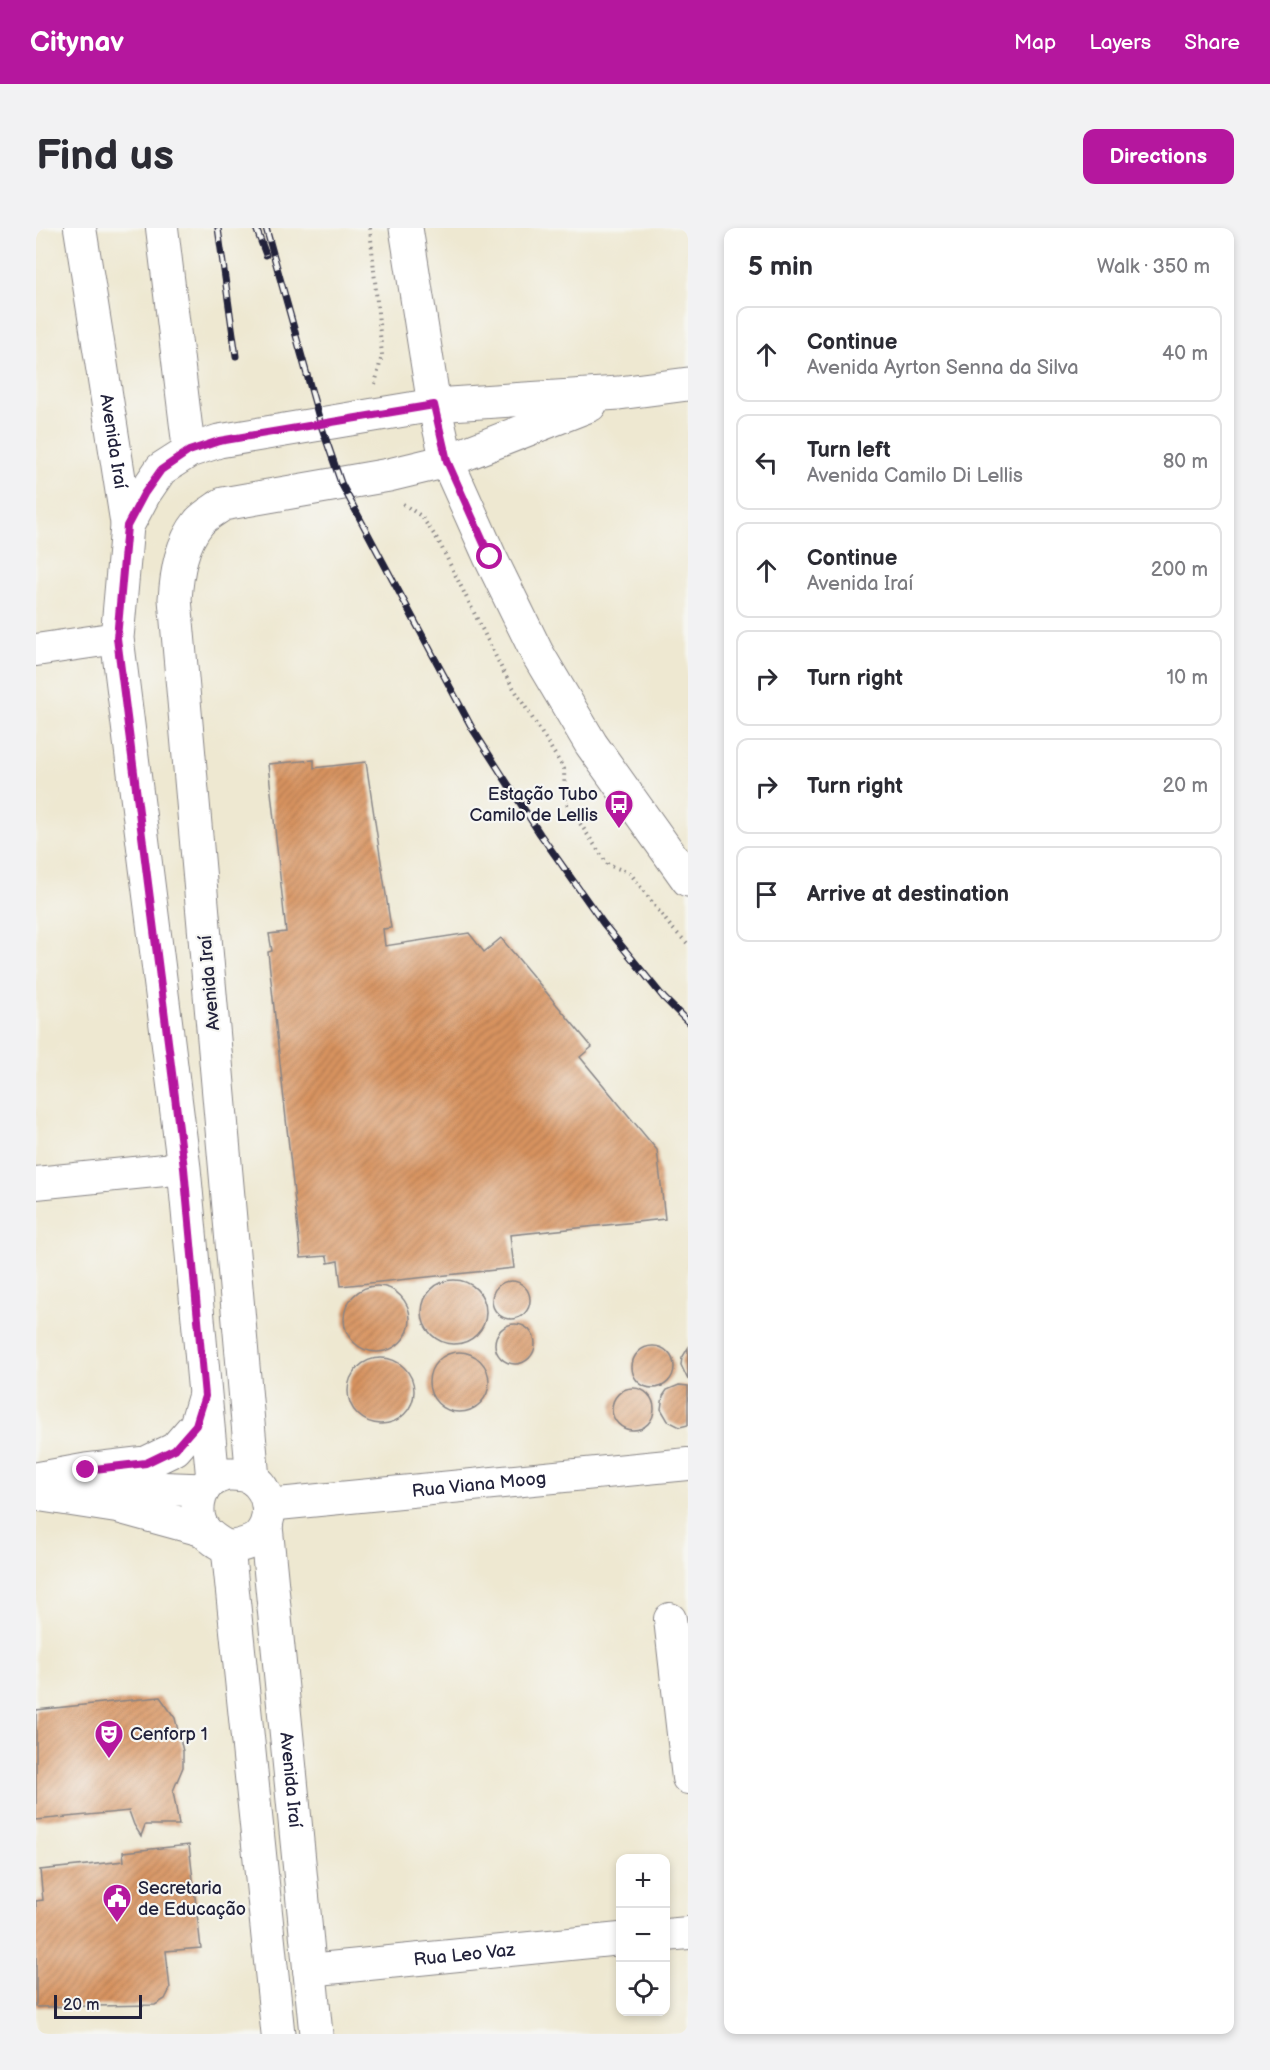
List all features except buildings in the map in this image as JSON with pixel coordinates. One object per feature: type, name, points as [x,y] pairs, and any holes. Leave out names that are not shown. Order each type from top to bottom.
[{"type":"main road","points":[[406,228],[434,405],[447,461],[490,557],[537,653],[591,744],[688,880]]},
{"type":"main road","points":[[127,526],[144,494],[161,470],[189,451],[219,441],[434,405],[619,393],[688,384]]},
{"type":"main road","points":[[447,461],[619,393]]},
{"type":"main road","name":"Avenida Iraí","points":[[316,2034],[262,1503],[175,599],[177,572],[185,544],[200,521],[223,504],[389,475],[447,461]]},
{"type":"main road","name":"Avenida Iraí","points":[[127,526],[117,638],[184,1168],[205,1396],[208,1485]]},
{"type":"main road","points":[[36,1479],[146,1463],[175,1449],[196,1425],[205,1396]]},
{"type":"main road","points":[[36,1494],[120,1507],[216,1539],[257,1538],[262,1503],[240,1474],[226,1474],[208,1485],[198,1503],[198,1517],[216,1539],[278,2034]]},
{"type":"main road","points":[[36,1487],[208,1485]]},
{"type":"street","name":"Avenida Iraí","points":[[80,228],[127,526]]},
{"type":"street","points":[[162,228],[189,451]]},
{"type":"street","points":[[36,650],[117,638]]},
{"type":"street","points":[[36,1183],[184,1168]]},
{"type":"street","name":"Rua Viana Moog","points":[[262,1503],[688,1464]]},
{"type":"street","points":[[670,1619],[688,1778]]},
{"type":"street","points":[[670,1935],[688,1933]]},
{"type":"street","name":"Rua Leo Vaz","points":[[309,1970],[616,1940]]},
{"type":"path","points":[[370,228],[382,355],[374,387]]},
{"type":"path","points":[[401,502],[421,516],[438,540],[503,670],[564,769],[566,801],[608,865],[630,873],[671,927],[688,944]]},
{"type":"railway","points":[[218,228],[236,356]]},
{"type":"railway","points":[[256,228],[266,255]]},
{"type":"railway","points":[[266,228],[321,425],[341,483],[472,728],[540,834],[603,923],[664,998],[688,1022]]},
{"type":"place","name":"Estação Tubo Camilo de Lellis","points":[[619,830]]},
{"type":"place","name":"Cenforp 1","points":[[109,1760]]},
{"type":"place","name":"Secretaria de Educação","points":[[117,1924]]},
{"type":"route","points":[[86,1470],[146,1463],[175,1449],[196,1425],[205,1396],[184,1168],[117,638],[127,526],[144,494],[161,470],[189,451],[219,441],[434,405],[447,461],[490,557]]}]
